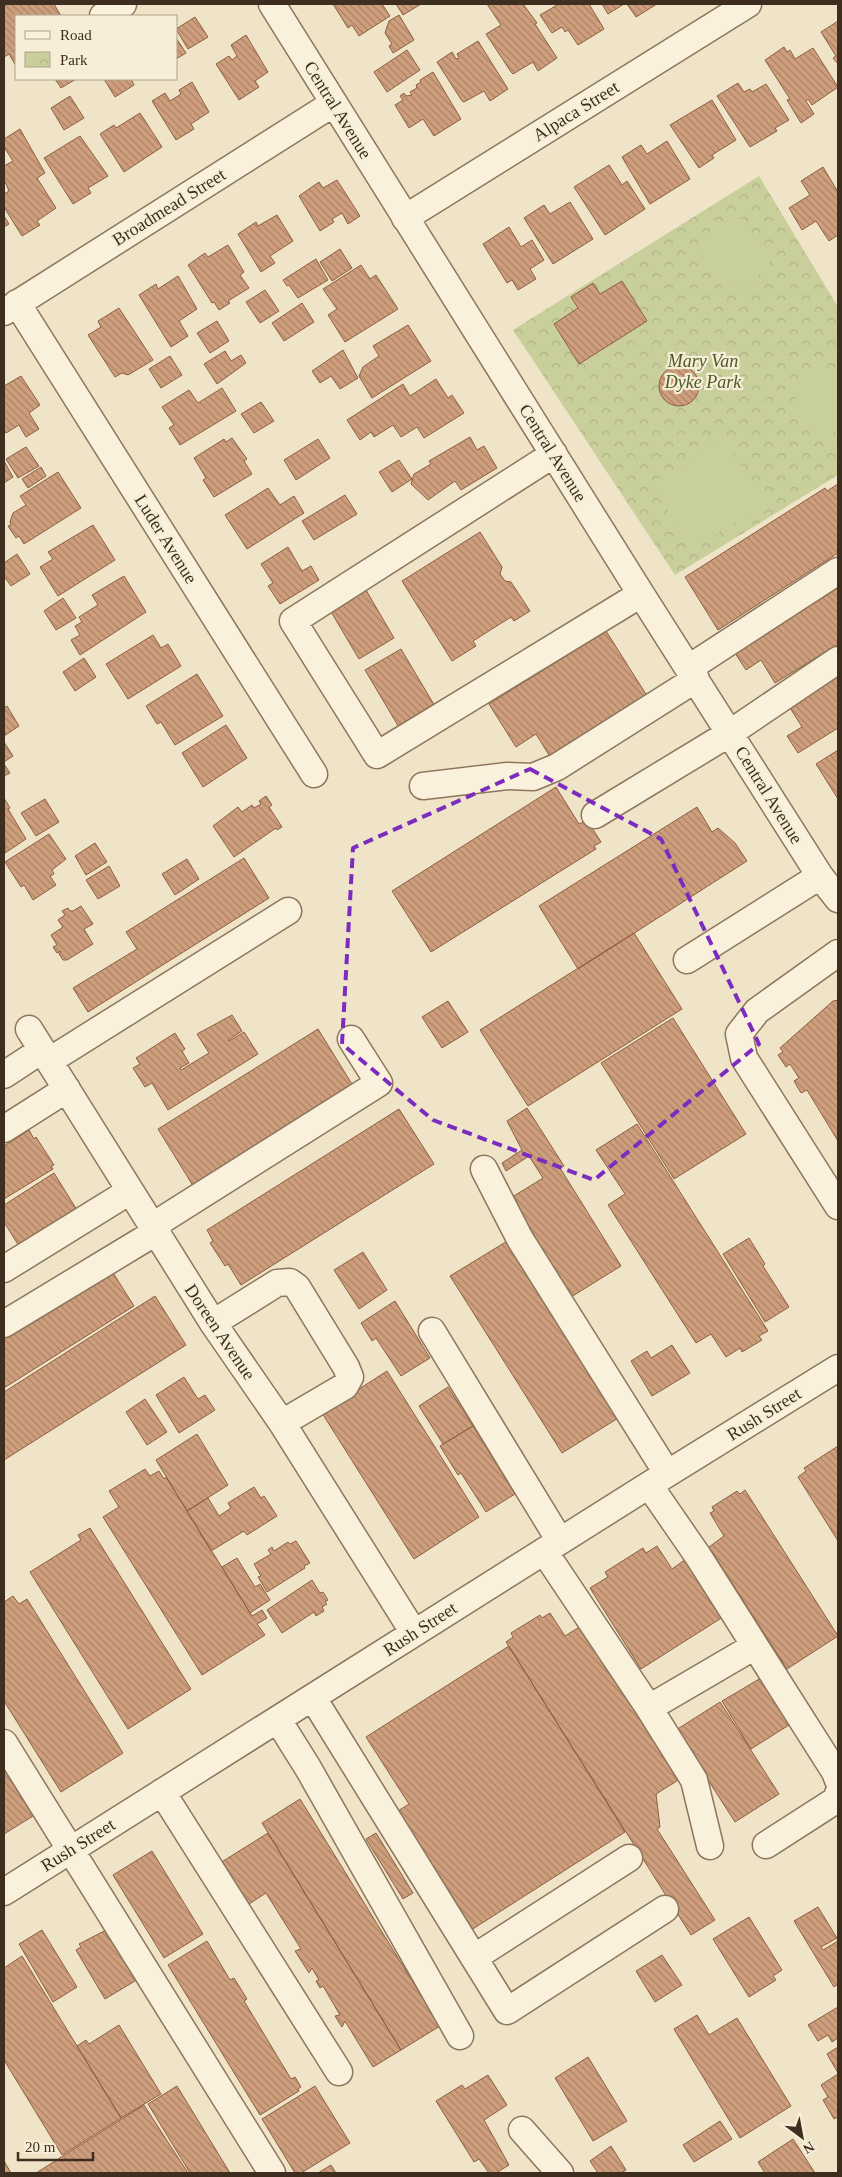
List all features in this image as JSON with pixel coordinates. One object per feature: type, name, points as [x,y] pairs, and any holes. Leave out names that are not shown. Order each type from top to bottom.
[{"type":"street","points":[[105,15],[123,4]]},
{"type":"street","name":"Central Avenue","points":[[272,4],[641,594],[820,876],[838,899]]},
{"type":"street","name":"Alpaca Street","points":[[405,218],[748,4]]},
{"type":"street","name":"Broadmead Street","points":[[11,307],[334,103]]},
{"type":"street","name":"Luder Avenue","points":[[11,307],[314,774]]},
{"type":"street","points":[[554,454],[293,621],[377,755],[641,594]]},
{"type":"street","points":[[423,786],[506,776],[533,777],[557,767],[838,571]]},
{"type":"street","points":[[595,815],[730,733],[838,660]]},
{"type":"street","points":[[688,960],[820,876]]},
{"type":"street","points":[[4,1075],[40,1046],[288,911]]},
{"type":"street","points":[[835,964],[757,1011],[739,1034],[744,1058],[838,1206]]},
{"type":"street","points":[[4,1324],[156,1232],[162,1220],[379,1083],[351,1039]]},
{"type":"street","name":"Doreen Avenue","points":[[40,1046],[213,1323],[282,1422],[414,1633]]},
{"type":"street","points":[[4,1129],[67,1089]]},
{"type":"street","points":[[484,1169],[520,1239],[658,1479],[698,1556],[838,1780]]},
{"type":"street","points":[[4,1269],[130,1191]]},
{"type":"street","points":[[213,1323],[277,1283],[290,1282],[297,1287],[346,1366],[350,1377],[345,1386],[282,1422]]},
{"type":"street","points":[[432,1331],[552,1546],[694,1780],[710,1846]]},
{"type":"street","name":"Rush Street","points":[[4,1892],[658,1479],[838,1368]]},
{"type":"street","points":[[649,1708],[755,1646]]},
{"type":"street","points":[[313,1698],[507,2011],[665,1909]]},
{"type":"street","points":[[278,1720],[313,1776],[460,2036]]},
{"type":"street","points":[[4,1743],[272,2173]]},
{"type":"street","points":[[162,1792],[339,2072]]},
{"type":"street","points":[[766,1845],[836,1800],[838,1794]]},
{"type":"street","points":[[475,1957],[629,1858]]},
{"type":"street","points":[[522,2130],[560,2173]]},
{"type":"highlighted area","points":[[530,769],[661,839],[759,1044],[594,1180],[433,1120],[342,1044],[353,848]]},
{"type":"green space","name":"Mary Van Dyke Park","points":[[759,176],[838,307],[838,475],[675,575],[513,330]]},
{"type":"green space","points":[[742,218],[771,261],[749,287],[726,288],[708,273],[700,245]]},
{"type":"green space","points":[[838,366],[838,429],[821,441],[804,425],[798,414],[796,391],[814,374]]},
{"type":"green space","points":[[723,438],[765,504],[693,549],[651,484]]},
{"type":"building","points":[[4,4],[54,4],[60,15],[15,15],[15,64],[9,54],[4,57]]},
{"type":"building","points":[[333,4],[382,4],[390,16],[359,36],[352,25],[348,28]]},
{"type":"building","points":[[396,4],[421,4],[403,15]]},
{"type":"building","points":[[487,4],[523,4],[537,23],[535,24],[557,58],[538,71],[533,62],[513,74],[486,34],[501,25]]},
{"type":"building","points":[[559,4],[589,4],[604,29],[578,45],[568,30],[565,32],[562,27],[552,33],[540,15]]},
{"type":"building","points":[[602,4],[624,4],[608,14]]},
{"type":"building","points":[[627,4],[657,4],[636,17]]},
{"type":"building","points":[[399,15],[414,40],[393,53],[389,46],[392,44],[385,33],[389,21]]},
{"type":"building","points":[[195,17],[208,37],[188,49],[178,32],[178,28]]},
{"type":"building","points":[[838,21],[837,63],[833,58],[836,56],[821,32]]},
{"type":"building","points":[[246,35],[268,72],[255,81],[259,87],[239,100],[216,64],[229,56],[232,60],[237,56],[231,45]]},
{"type":"building","points":[[178,41],[186,53],[178,58]]},
{"type":"building","points":[[478,41],[508,89],[490,101],[484,91],[464,102],[437,62],[452,52],[456,59],[459,58],[457,54]]},
{"type":"building","points":[[784,47],[787,52],[790,50],[795,59],[813,48],[838,87],[812,105],[808,99],[806,101],[814,114],[801,123],[787,100],[790,99],[765,60]]},
{"type":"building","points":[[407,50],[420,70],[387,92],[374,72]]},
{"type":"building","points":[[433,72],[461,119],[434,136],[423,119],[409,128],[395,105],[403,100],[400,96],[404,93],[406,96],[412,95],[410,92],[417,88],[416,85],[421,82],[420,80]]},
{"type":"building","points":[[56,80],[74,80],[61,88]]},
{"type":"building","points":[[105,80],[132,80],[134,85],[115,97]]},
{"type":"building","points":[[192,82],[209,112],[191,124],[194,129],[176,140],[152,101],[165,93],[170,101],[181,94],[179,90]]},
{"type":"building","points":[[738,83],[744,92],[750,89],[752,92],[766,84],[789,120],[775,128],[777,131],[750,147],[717,96]]},
{"type":"building","points":[[70,96],[84,118],[64,130],[51,108]]},
{"type":"building","points":[[712,100],[736,140],[712,155],[714,158],[699,168],[670,125]]},
{"type":"building","points":[[140,113],[162,147],[124,172],[100,134],[114,125],[116,128]]},
{"type":"building","points":[[20,129],[45,173],[37,178],[56,208],[37,221],[40,225],[22,236],[4,207],[4,194],[9,191],[4,179],[4,166],[13,161],[4,147],[4,139]]},
{"type":"building","points":[[80,136],[108,176],[88,188],[91,193],[73,204],[44,158]]},
{"type":"building","points":[[667,141],[690,179],[650,204],[622,157],[641,145],[647,154]]},
{"type":"building","points":[[609,165],[622,185],[627,181],[645,209],[605,235],[574,187]]},
{"type":"building","points":[[823,167],[838,192],[838,235],[829,241],[816,221],[802,230],[789,208],[810,195],[801,181]]},
{"type":"building","points":[[337,180],[360,216],[348,224],[342,213],[332,219],[334,222],[320,231],[299,196],[319,182],[323,188]]},
{"type":"building","points":[[570,202],[593,239],[553,264],[524,218],[544,205],[550,214]]},
{"type":"building","points":[[277,215],[293,241],[270,256],[275,263],[261,272],[238,234],[256,222],[258,226]]},
{"type":"building","points":[[4,216],[9,224],[4,227]]},
{"type":"building","points":[[509,227],[521,247],[532,240],[544,260],[530,269],[536,279],[518,290],[512,280],[507,283],[483,244]]},
{"type":"building","points":[[228,245],[244,272],[240,275],[249,288],[228,301],[230,303],[219,310],[214,302],[212,303],[188,265],[205,253],[208,257]]},
{"type":"building","points":[[340,249],[352,268],[332,281],[320,262]]},
{"type":"building","points":[[316,259],[328,280],[298,298],[283,280]]},
{"type":"building","points":[[361,265],[370,279],[376,275],[398,309],[345,342],[328,315],[337,309],[323,289]]},
{"type":"building","points":[[178,276],[197,309],[179,321],[188,336],[171,347],[139,295],[156,284],[158,289]]},
{"type":"building","points":[[622,281],[647,321],[579,364],[554,324],[578,308],[571,297],[593,283],[600,294]]},
{"type":"building","points":[[265,290],[279,311],[260,323],[246,302]]},
{"type":"building","points":[[302,303],[314,322],[284,341],[272,323]]},
{"type":"building","points":[[119,308],[153,360],[128,375],[122,373],[115,377],[88,335],[101,327],[98,321]]},
{"type":"building","points":[[217,321],[229,341],[210,353],[197,333]]},
{"type":"building","points":[[408,325],[431,361],[372,398],[359,376],[363,367],[379,356],[373,346]]},
{"type":"building","points":[[343,350],[358,378],[340,389],[331,376],[320,383],[312,371]]},
{"type":"building","points":[[225,351],[231,361],[241,355],[246,363],[217,384],[204,364]]},
{"type":"building","points":[[170,356],[182,375],[161,388],[149,369]]},
{"type":"building","points":[[683,366],[690,369],[696,375],[699,386],[698,394],[690,403],[683,406],[675,406],[668,403],[660,394],[659,382],[662,375],[671,367]]},
{"type":"building","points":[[21,376],[40,405],[29,413],[39,429],[26,437],[19,425],[6,433],[4,430],[4,386]]},
{"type":"building","points":[[436,379],[448,398],[452,395],[464,413],[424,438],[417,427],[401,437],[393,425],[374,437],[371,432],[360,440],[347,420],[403,384],[410,396]]},
{"type":"building","points":[[222,388],[236,411],[180,445],[169,428],[174,425],[162,407],[189,390],[198,403]]},
{"type":"building","points":[[261,402],[274,421],[254,433],[241,414]]},
{"type":"building","points":[[470,437],[477,450],[484,446],[497,468],[461,490],[455,481],[428,500],[411,484],[414,474],[431,464],[429,461]]},
{"type":"building","points":[[232,438],[247,459],[244,461],[252,474],[214,497],[203,480],[206,478],[194,458],[224,439],[226,442]]},
{"type":"building","points":[[318,439],[330,458],[296,480],[284,460]]},
{"type":"building","points":[[26,447],[39,466],[18,478],[6,459]]},
{"type":"building","points":[[399,460],[412,479],[392,492],[379,472]]},
{"type":"building","points":[[4,461],[13,477],[4,483]]},
{"type":"building","points":[[41,467],[46,476],[28,488],[22,479]]},
{"type":"building","points":[[58,472],[81,508],[24,544],[19,536],[16,538],[8,526],[11,525],[13,513],[26,505],[20,496]]},
{"type":"building","points":[[838,484],[838,553],[718,630],[685,577],[825,488],[827,491]]},
{"type":"building","points":[[268,488],[280,505],[294,496],[304,513],[247,549],[225,515]]},
{"type":"building","points":[[345,495],[357,514],[314,540],[302,521]]},
{"type":"building","points":[[93,525],[115,560],[58,596],[40,567],[53,559],[48,552]]},
{"type":"building","points":[[480,532],[502,567],[500,574],[505,581],[511,582],[530,611],[514,621],[511,617],[473,641],[476,646],[452,661],[402,581]]},
{"type":"building","points":[[288,547],[302,571],[311,566],[319,580],[280,604],[268,586],[273,583],[261,564]]},
{"type":"building","points":[[17,554],[30,574],[11,586],[4,576],[4,563]]},
{"type":"building","points":[[124,576],[146,612],[80,655],[71,640],[80,635],[75,626],[82,622],[79,617],[98,605],[92,595]]},
{"type":"building","points":[[363,585],[394,638],[359,659],[327,605]]},
{"type":"building","points":[[838,588],[838,644],[775,683],[761,660],[746,670],[735,653]]},
{"type":"building","points":[[63,598],[76,618],[56,630],[44,611]]},
{"type":"building","points":[[606,631],[649,699],[552,760],[536,734],[516,747],[489,704]]},
{"type":"building","points":[[153,635],[161,648],[168,644],[181,666],[128,699],[106,664]]},
{"type":"building","points":[[401,649],[436,708],[400,729],[365,670]]},
{"type":"building","points":[[84,658],[96,677],[75,691],[63,672]]},
{"type":"building","points":[[838,672],[838,728],[798,753],[787,736],[802,727],[787,703]]},
{"type":"building","points":[[197,674],[223,716],[175,745],[161,722],[157,724],[146,706]]},
{"type":"building","points":[[7,706],[19,726],[4,736],[4,708]]},
{"type":"building","points":[[226,725],[247,758],[203,787],[182,753]]},
{"type":"building","points":[[4,742],[13,756],[4,762]]},
{"type":"building","points":[[838,750],[838,799],[816,764]]},
{"type":"building","points":[[4,764],[10,773],[4,776]]},
{"type":"building","points":[[556,787],[579,824],[587,820],[601,842],[594,846],[596,849],[431,952],[392,891]]},
{"type":"building","points":[[266,796],[272,805],[269,807],[282,827],[277,830],[276,828],[234,857],[213,826],[238,807],[242,812],[252,805],[254,808],[261,804],[259,801]]},
{"type":"building","points":[[4,798],[10,808],[8,809],[26,839],[5,853]]},
{"type":"building","points":[[45,799],[59,822],[36,836],[21,813]]},
{"type":"building","points":[[697,807],[712,832],[718,828],[735,843],[747,861],[578,969],[539,906]]},
{"type":"building","points":[[49,834],[66,859],[52,870],[54,874],[50,876],[56,885],[33,900],[24,885],[21,887],[5,862]]},
{"type":"building","points":[[95,843],[107,862],[86,875],[75,856]]},
{"type":"building","points":[[244,858],[269,898],[88,1012],[73,988],[137,949],[126,932]]},
{"type":"building","points":[[187,859],[199,879],[175,895],[162,874]]},
{"type":"building","points":[[109,866],[120,886],[98,899],[86,880]]},
{"type":"building","points":[[81,906],[93,924],[84,929],[93,944],[67,960],[63,960],[59,954],[61,951],[57,953],[53,947],[57,945],[51,935],[63,927],[58,920],[65,915],[62,911],[68,908],[70,911],[73,911]]},
{"type":"building","points":[[634,933],[682,1009],[528,1106],[480,1030]]},
{"type":"building","points":[[838,1000],[838,1141],[807,1090],[801,1093],[794,1081],[799,1078],[790,1064],[786,1067],[778,1055],[783,1052],[780,1048],[833,1001]]},
{"type":"building","points":[[448,1001],[468,1032],[442,1048],[422,1017]]},
{"type":"building","points":[[232,1015],[242,1031],[228,1040],[244,1032],[258,1054],[168,1110],[152,1083],[145,1087],[133,1068],[140,1064],[136,1058],[175,1033],[185,1049],[182,1051],[189,1063],[180,1068],[181,1070],[209,1053],[197,1034]]},
{"type":"building","points":[[673,1018],[746,1134],[674,1179],[601,1063]]},
{"type":"building","points":[[318,1029],[355,1089],[195,1189],[158,1129]]},
{"type":"building","points":[[527,1108],[564,1166],[560,1168],[621,1266],[571,1297],[509,1199],[543,1178],[529,1156],[506,1171],[502,1163],[522,1150],[507,1121]]},
{"type":"building","points":[[399,1109],[434,1164],[241,1285],[228,1264],[225,1266],[210,1243],[213,1241],[207,1230]]},
{"type":"building","points":[[637,1124],[768,1331],[759,1336],[762,1340],[742,1352],[740,1348],[726,1357],[711,1334],[696,1343],[608,1205],[625,1194],[596,1150]]},
{"type":"building","points":[[29,1130],[34,1139],[36,1137],[54,1165],[51,1166],[53,1169],[4,1199],[4,1146]]},
{"type":"building","points":[[54,1173],[77,1210],[19,1246],[4,1222],[4,1205]]},
{"type":"building","points":[[749,1238],[765,1264],[763,1266],[789,1307],[765,1322],[723,1254]]},
{"type":"building","points":[[509,1240],[620,1417],[562,1453],[450,1276]]},
{"type":"building","points":[[363,1252],[387,1290],[359,1309],[334,1270]]},
{"type":"building","points":[[110,1268],[134,1306],[4,1388],[4,1334]]},
{"type":"building","points":[[155,1296],[186,1345],[4,1460],[4,1392]]},
{"type":"building","points":[[395,1301],[430,1358],[401,1376],[376,1338],[372,1341],[361,1323]]},
{"type":"building","points":[[672,1345],[690,1373],[652,1396],[631,1361],[647,1351],[651,1358]]},
{"type":"building","points":[[387,1371],[479,1517],[414,1559],[322,1413]]},
{"type":"building","points":[[184,1377],[198,1399],[205,1395],[215,1410],[179,1433],[156,1395]]},
{"type":"building","points":[[448,1387],[473,1426],[443,1444],[419,1406]]},
{"type":"building","points":[[145,1399],[167,1432],[147,1445],[126,1412]]},
{"type":"building","points":[[473,1426],[515,1494],[486,1512],[461,1473],[458,1475],[440,1446]]},
{"type":"building","points":[[197,1434],[228,1485],[187,1511],[156,1460]]},
{"type":"building","points":[[838,1446],[838,1541],[798,1477],[806,1471],[804,1468]]},
{"type":"building","points":[[145,1469],[150,1476],[159,1471],[164,1479],[166,1477],[252,1616],[262,1610],[267,1618],[257,1624],[265,1635],[202,1675],[103,1517],[119,1507],[109,1491]]},
{"type":"building","points":[[254,1487],[261,1498],[264,1496],[277,1516],[247,1535],[244,1531],[211,1551],[187,1511],[208,1498],[219,1516],[231,1508],[228,1503]]},
{"type":"building","points":[[745,1490],[838,1636],[787,1669],[709,1547],[724,1536],[710,1513],[714,1511],[712,1507],[737,1491],[740,1494]]},
{"type":"building","points":[[90,1528],[191,1689],[128,1729],[30,1572],[81,1540],[78,1535]]},
{"type":"building","points":[[296,1541],[310,1563],[267,1592],[258,1577],[261,1576],[254,1564],[271,1554],[268,1550],[272,1547],[274,1551],[288,1542],[290,1544]]},
{"type":"building","points":[[657,1546],[672,1569],[686,1559],[723,1617],[641,1669],[590,1588],[608,1577],[605,1572],[643,1548],[646,1553]]},
{"type":"building","points":[[237,1558],[255,1587],[260,1584],[270,1600],[250,1613],[222,1567]]},
{"type":"building","points":[[312,1580],[320,1593],[323,1592],[328,1600],[325,1602],[327,1604],[322,1607],[324,1611],[316,1616],[314,1612],[282,1633],[267,1610]]},
{"type":"building","points":[[13,1596],[19,1604],[27,1599],[123,1753],[61,1792],[4,1701],[4,1602]]},
{"type":"building","points":[[550,1613],[565,1636],[581,1626],[680,1779],[656,1794],[660,1827],[657,1829],[715,1920],[691,1935],[506,1642],[513,1637],[511,1633],[540,1615],[542,1618]]},
{"type":"building","points":[[509,1646],[625,1832],[468,1932],[393,1814],[409,1804],[366,1737]]},
{"type":"building","points":[[761,1678],[789,1725],[751,1749],[722,1701]]},
{"type":"building","points":[[720,1702],[779,1794],[735,1822],[676,1730]]},
{"type":"building","points":[[4,1768],[33,1816],[4,1834]]},
{"type":"building","points":[[300,1799],[440,2026],[401,2050],[262,1823]]},
{"type":"building","points":[[268,1833],[401,2050],[373,2067],[345,2021],[342,2027],[335,2016],[340,2015],[323,1986],[320,1988],[316,1981],[319,1980],[312,1968],[309,1973],[295,1951],[301,1949],[266,1893],[246,1906],[220,1863]]},
{"type":"building","points":[[376,1833],[413,1893],[403,1899],[366,1839]]},
{"type":"building","points":[[152,1851],[203,1934],[164,1958],[113,1875]]},
{"type":"building","points":[[818,1907],[837,1938],[821,1947],[823,1950],[838,1941],[838,1984],[834,1987],[794,1921]]},
{"type":"building","points":[[749,1917],[782,1970],[773,1976],[776,1980],[749,1997],[713,1939]]},
{"type":"building","points":[[110,1928],[140,1978],[105,1999],[76,1950],[81,1947],[79,1944]]},
{"type":"building","points":[[42,1930],[77,1987],[53,2002],[19,1944]]},
{"type":"building","points":[[207,1941],[230,1980],[234,1978],[247,1999],[244,2001],[291,2079],[295,2077],[301,2087],[298,2089],[299,2091],[260,2115],[168,1965]]},
{"type":"building","points":[[662,1955],[682,1985],[655,2002],[636,1971]]},
{"type":"building","points":[[22,1956],[121,2118],[62,2155],[4,2060],[4,1968]]},
{"type":"building","points":[[838,2007],[838,2038],[832,2042],[828,2035],[818,2041],[808,2025]]},
{"type":"building","points":[[697,2015],[709,2035],[737,2018],[791,2106],[740,2138],[674,2029]]},
{"type":"building","points":[[119,2025],[161,2094],[121,2118],[77,2046],[86,2040],[89,2044]]},
{"type":"building","points":[[838,2047],[838,2073],[827,2054]]},
{"type":"building","points":[[588,2057],[627,2121],[593,2141],[555,2078]]},
{"type":"building","points":[[838,2074],[838,2117],[834,2119],[823,2100],[828,2097],[821,2085]]},
{"type":"building","points":[[488,2075],[507,2105],[484,2120],[509,2165],[496,2173],[489,2173],[479,2159],[474,2162],[436,2101],[462,2085],[465,2089]]},
{"type":"building","points":[[177,2086],[230,2173],[190,2173],[148,2104]]},
{"type":"building","points":[[315,2086],[350,2143],[301,2173],[295,2173],[262,2119]]},
{"type":"building","points":[[144,2105],[188,2173],[36,2173]]},
{"type":"building","points":[[720,2121],[732,2139],[694,2162],[683,2145]]},
{"type":"building","points":[[793,2139],[815,2173],[765,2173],[758,2162]]},
{"type":"building","points":[[611,2146],[626,2170],[621,2173],[598,2173],[590,2161]]},
{"type":"building","points":[[4,2161],[11,2173],[4,2173]]},
{"type":"building","points":[[331,2165],[336,2173],[318,2173]]}]
